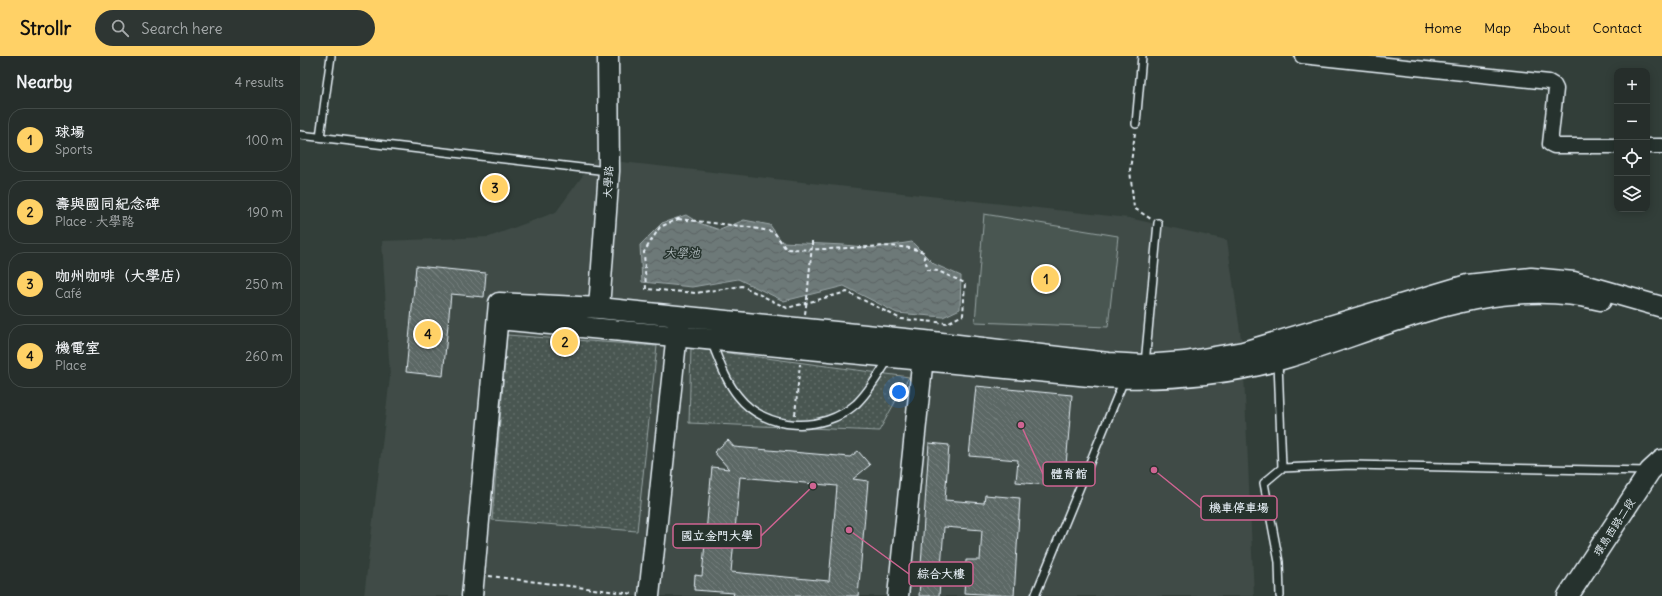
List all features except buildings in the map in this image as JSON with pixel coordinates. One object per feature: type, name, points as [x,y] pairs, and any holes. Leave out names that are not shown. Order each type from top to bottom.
[{"type":"street","name":"大學路","points":[[599,308],[609,171],[608,56]]},
{"type":"street","points":[[1302,56],[1549,82],[1554,85],[1556,89],[1550,144],[1554,146],[1614,146]]},
{"type":"street","points":[[1650,146],[1662,146]]},
{"type":"street","points":[[498,311],[678,326],[924,350],[1144,365],[1185,362],[1243,352],[1467,285],[1531,278],[1574,282],[1662,307]]},
{"type":"street","points":[[498,311],[599,308],[678,326],[710,339],[890,357],[924,350],[1125,378],[1167,378],[1216,374],[1278,360],[1407,317],[1459,302],[1494,295],[1530,293],[1590,298],[1662,319]]},
{"type":"street","points":[[472,596],[498,311]]},
{"type":"street","points":[[649,596],[678,326]]},
{"type":"street","points":[[898,596],[924,350]]},
{"type":"street","name":"環島西路二段","points":[[1568,596],[1659,464]]},
{"type":"lane","points":[[320,136],[331,56]]},
{"type":"lane","points":[[1136,124],[1142,56]]},
{"type":"lane","points":[[300,136],[320,136],[609,171]]},
{"type":"lane","points":[[1144,365],[1158,223]]},
{"type":"lane","points":[[710,339],[724,373],[738,397],[760,415],[786,424],[811,425],[835,418],[856,404],[890,357]]},
{"type":"lane","points":[[1278,360],[1282,468]]},
{"type":"lane","points":[[1035,596],[1125,378]]},
{"type":"lane","points":[[1280,596],[1279,562],[1264,483],[1282,468],[1351,465],[1659,464]]},
{"type":"path","points":[[1136,124],[1130,170],[1134,208],[1158,223]]},
{"type":"path","points":[[678,219],[748,227],[774,232],[786,249],[812,250],[880,246],[915,249],[923,252],[928,270],[938,271],[965,283],[963,315],[947,323],[901,319],[847,292],[806,304],[787,308],[742,286],[696,294],[646,289],[644,252],[660,227],[678,219]]},
{"type":"path","points":[[807,299],[812,238]]},
{"type":"path","points":[[795,415],[800,363]]},
{"type":"path","points":[[474,575],[649,596]]},
{"type":"shaded area","points":[[595,159],[1129,218],[1227,240],[1243,352],[1254,596],[364,596],[390,377],[382,241],[489,237],[556,212]]},
{"type":"shaded area","points":[[984,214],[1118,236],[1108,327],[975,322]]},
{"type":"shaded area","points":[[507,335],[657,346],[637,531],[492,520]]},
{"type":"shaded area","points":[[691,348],[909,377],[879,431],[689,423]]},
{"type":"water","name":"大學池","points":[[686,215],[699,223],[720,230],[744,220],[770,225],[782,242],[874,248],[912,242],[934,264],[961,276],[960,309],[943,317],[897,313],[844,286],[784,301],[738,279],[692,287],[642,282],[640,245],[662,223]]},
{"type":"place","name":"咖州咖啡（大學店）","points":[[495,188]]},
{"type":"place","name":"球場","points":[[1046,279]]},
{"type":"place","name":"機電室","points":[[428,334]]},
{"type":"place","name":"壽與國同紀念碑","points":[[565,342]]},
{"type":"place","name":"體育館","points":[[1021,425]]},
{"type":"place","name":"機車停車場","points":[[1154,470]]},
{"type":"place","name":"國立金門大學","points":[[813,486]]},
{"type":"place","name":"綜合大樓","points":[[849,530]]}]
